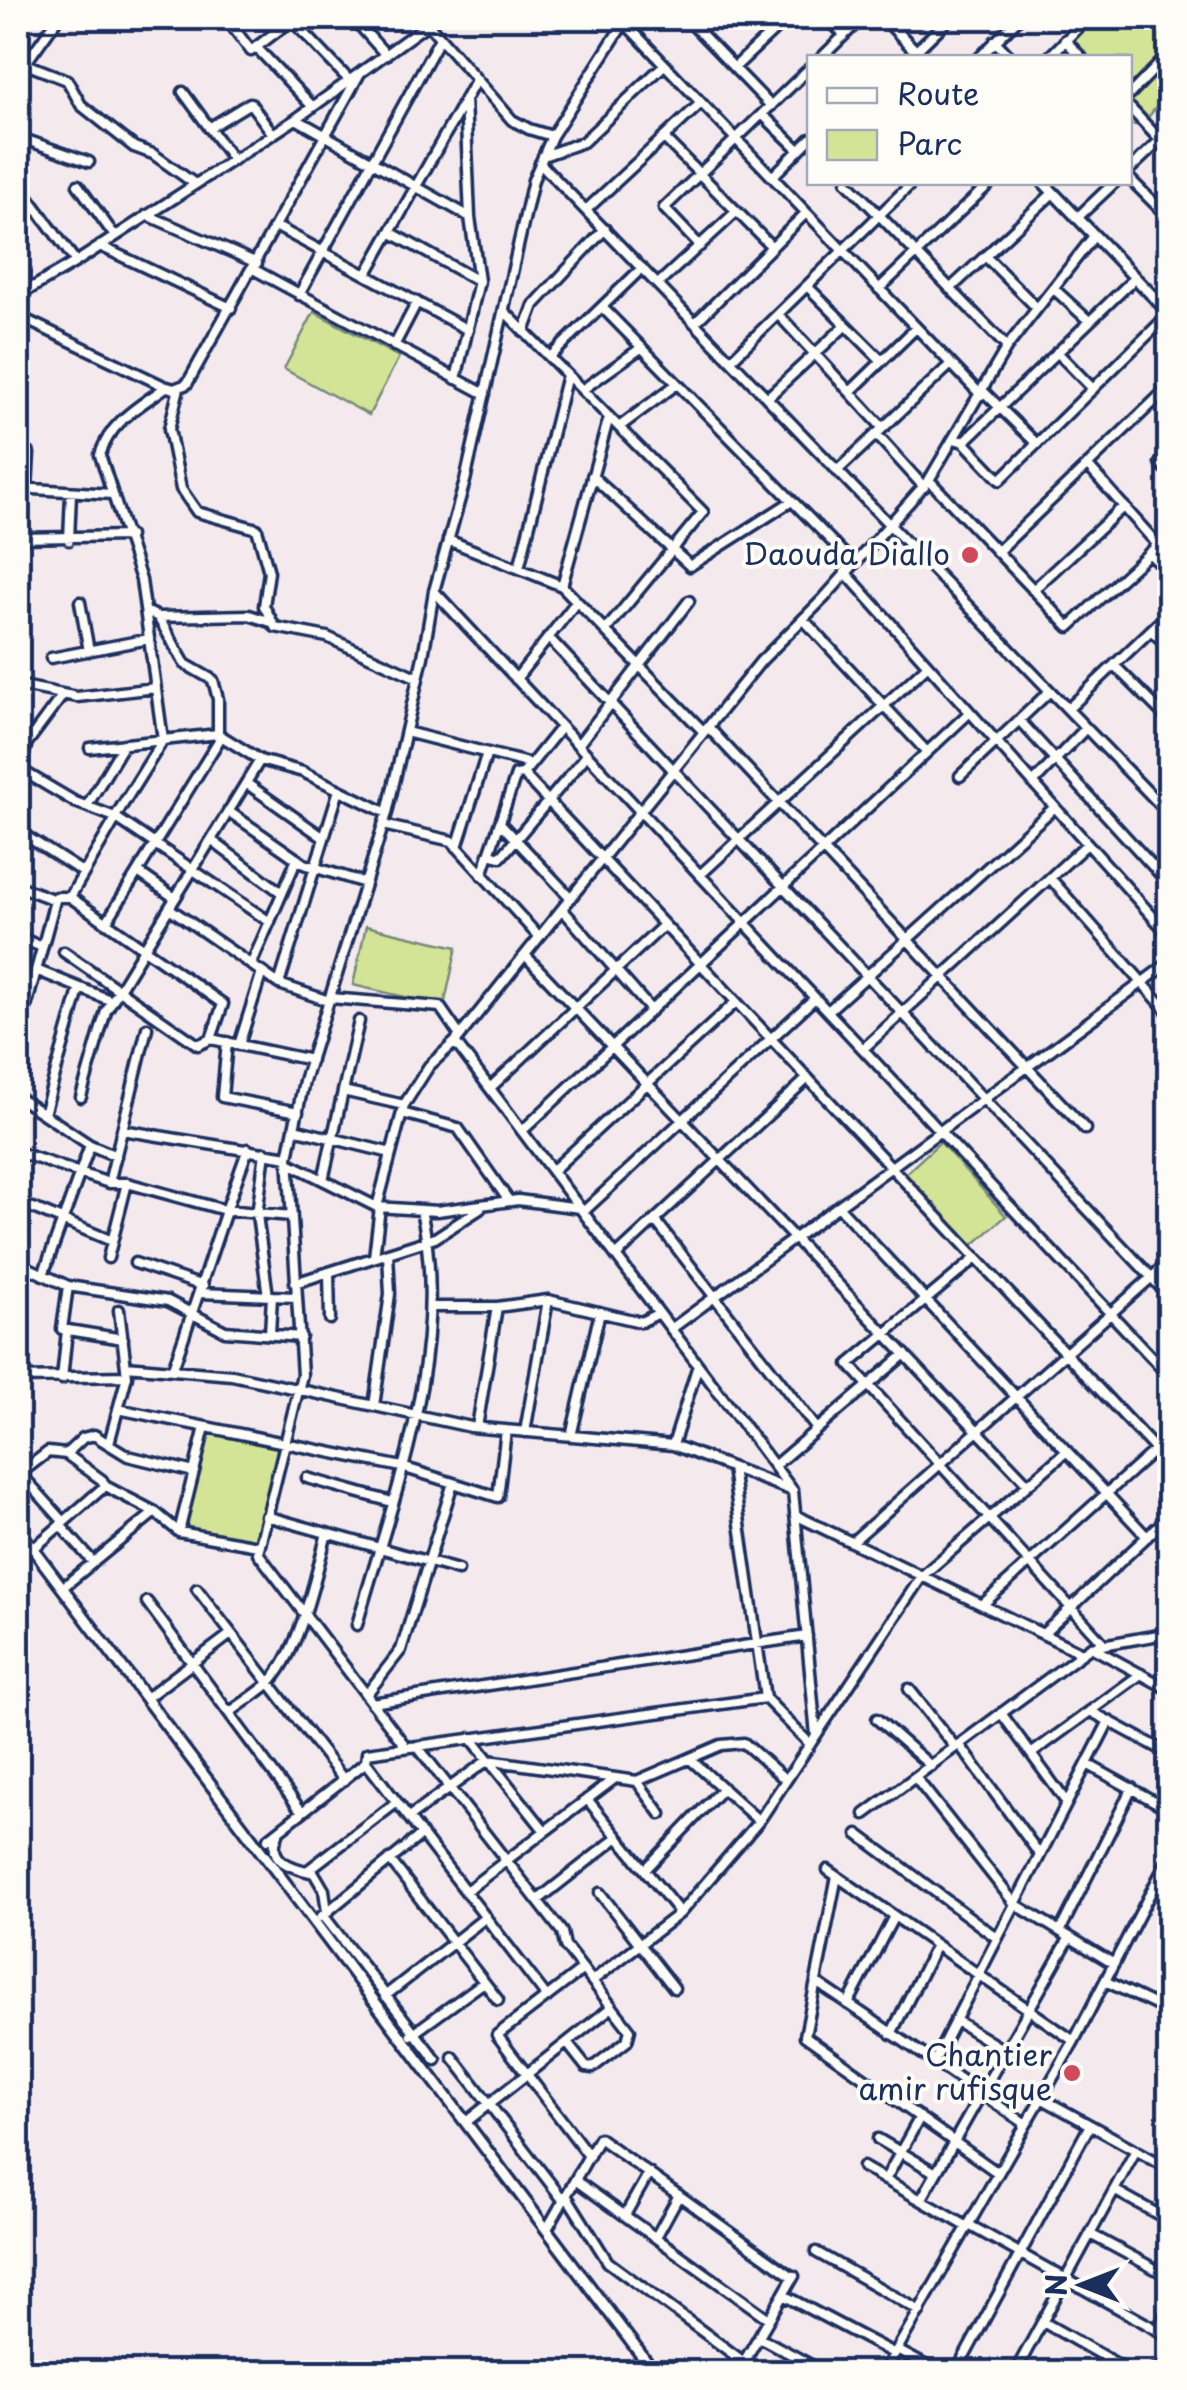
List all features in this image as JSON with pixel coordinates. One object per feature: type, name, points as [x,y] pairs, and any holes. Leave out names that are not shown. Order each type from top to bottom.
[{"type":"street","points":[[58,18],[21,62],[66,80],[82,105],[134,147],[153,154],[195,184]]},
{"type":"street","points":[[226,18],[251,51],[291,19],[350,80]]},
{"type":"street","points":[[353,18],[386,55]]},
{"type":"street","points":[[686,18],[771,106]]},
{"type":"street","points":[[698,30],[712,18]]},
{"type":"street","points":[[734,68],[786,18]]},
{"type":"street","points":[[828,18],[844,35]]},
{"type":"street","points":[[832,54],[862,18]]},
{"type":"street","points":[[884,18],[919,54],[950,18]]},
{"type":"street","points":[[982,55],[1019,18]]},
{"type":"street","points":[[1051,55],[1088,18]]},
{"type":"street","points":[[18,296],[296,119],[429,20],[440,40],[512,120],[552,136]]},
{"type":"street","points":[[406,1747],[260,1558],[258,1546],[300,1390],[288,1160],[311,1060],[387,813],[434,591],[533,180],[552,136],[626,20],[916,328],[982,393],[1002,406],[1036,444]]},
{"type":"street","points":[[300,295],[440,40]]},
{"type":"street","points":[[1066,40],[1079,55]]},
{"type":"street","points":[[995,42],[1008,55]]},
{"type":"street","points":[[256,47],[313,107]]},
{"type":"street","points":[[1132,92],[1170,53]]},
{"type":"street","points":[[542,159],[583,142],[664,64]]},
{"type":"street","points":[[700,246],[664,208],[807,71]]},
{"type":"street","points":[[18,316],[166,387],[178,388],[192,379],[360,74]]},
{"type":"street","points":[[366,275],[476,80]]},
{"type":"street","points":[[183,92],[233,160]]},
{"type":"street","points":[[456,379],[479,281],[470,217],[465,99]]},
{"type":"street","points":[[209,128],[250,103],[272,134]]},
{"type":"street","points":[[586,210],[702,103]]},
{"type":"street","points":[[1132,110],[1160,140]]},
{"type":"street","points":[[762,114],[799,150]]},
{"type":"street","points":[[296,119],[470,217]]},
{"type":"street","points":[[1132,167],[1170,131]]},
{"type":"street","points":[[18,137],[89,162]]},
{"type":"street","points":[[664,138],[772,247]]},
{"type":"street","points":[[772,177],[807,144]]},
{"type":"street","points":[[542,159],[586,210],[1170,814]]},
{"type":"street","points":[[1132,181],[1168,215]]},
{"type":"street","points":[[78,185],[114,235]]},
{"type":"street","points":[[850,185],[1007,347]]},
{"type":"street","points":[[730,360],[910,185]]},
{"type":"street","points":[[879,289],[987,185]]},
{"type":"street","points":[[959,440],[1000,480],[1170,314],[1046,185]]},
{"type":"street","points":[[1078,218],[1112,185]]},
{"type":"street","points":[[18,191],[26,194],[76,262]]},
{"type":"street","points":[[950,289],[1053,193]]},
{"type":"street","points":[[658,284],[736,212]]},
{"type":"street","points":[[695,323],[806,213]]},
{"type":"street","points":[[147,216],[255,266],[300,295],[484,394]]},
{"type":"street","points":[[276,226],[468,330]]},
{"type":"street","points":[[524,332],[534,305],[605,229]]},
{"type":"street","points":[[390,232],[479,281]]},
{"type":"street","points":[[374,1257],[378,1207],[403,1109],[429,1066],[457,1039],[525,956],[761,660],[927,484],[959,440],[1007,347],[1094,236]]},
{"type":"street","points":[[100,246],[231,308]]},
{"type":"street","points":[[986,256],[1037,308]]},
{"type":"street","points":[[550,357],[642,268]]},
{"type":"street","points":[[959,440],[1002,406],[1134,278]]},
{"type":"street","points":[[18,282],[34,288]]},
{"type":"street","points":[[807,286],[882,361]]},
{"type":"street","points":[[1053,288],[1090,321]]},
{"type":"street","points":[[394,346],[416,302]]},
{"type":"street","points":[[602,307],[853,563]]},
{"type":"street","points":[[504,311],[703,512],[606,630]]},
{"type":"street","points":[[778,314],[927,484],[1070,628],[1170,534]]},
{"type":"street","points":[[767,398],[846,326]]},
{"type":"street","points":[[850,392],[916,328]]},
{"type":"street","points":[[582,390],[642,348]]},
{"type":"street","points":[[1057,352],[1093,388]]},
{"type":"street","points":[[838,470],[951,364]]},
{"type":"street","points":[[519,568],[568,375]]},
{"type":"street","points":[[619,427],[677,384]]},
{"type":"street","points":[[998,552],[1170,386]]},
{"type":"street","points":[[70,897],[163,740],[146,611],[129,536],[100,456],[106,436],[119,421],[166,387]]},
{"type":"street","points":[[178,388],[169,427],[182,489],[196,512],[257,529],[268,568],[264,602],[271,622]]},
{"type":"street","points":[[562,586],[609,417]]},
{"type":"street","points":[[18,452],[29,453],[22,488],[112,494]]},
{"type":"street","points":[[1170,454],[1160,463],[1170,473]]},
{"type":"street","points":[[1088,465],[1158,544]]},
{"type":"street","points":[[592,476],[690,566],[792,500]]},
{"type":"street","points":[[69,540],[71,492]]},
{"type":"street","points":[[1034,590],[1124,506]]},
{"type":"street","points":[[18,538],[129,536]]},
{"type":"street","points":[[448,540],[562,586],[779,803],[1085,1129]]},
{"type":"street","points":[[1149,553],[1170,574]]},
{"type":"street","points":[[845,572],[1170,936]]},
{"type":"street","points":[[434,591],[1170,1377]]},
{"type":"street","points":[[516,678],[577,601]]},
{"type":"street","points":[[578,744],[689,601]]},
{"type":"street","points":[[80,602],[89,651]]},
{"type":"street","points":[[146,611],[158,617],[249,615],[283,630],[327,637],[418,678]]},
{"type":"street","points":[[1068,709],[1170,612]]},
{"type":"street","points":[[106,923],[220,735],[214,680],[185,664],[158,617]]},
{"type":"street","points":[[803,618],[927,752]]},
{"type":"street","points":[[1152,630],[1170,648]]},
{"type":"street","points":[[548,637],[1170,1297]]},
{"type":"street","points":[[51,658],[149,639]]},
{"type":"street","points":[[700,875],[928,665]]},
{"type":"street","points":[[1114,665],[1170,721]]},
{"type":"street","points":[[18,685],[62,696],[156,688]]},
{"type":"street","points":[[960,776],[1050,691]]},
{"type":"street","points":[[62,696],[22,742],[19,772],[115,817],[270,922]]},
{"type":"street","points":[[522,1131],[970,712]]},
{"type":"street","points":[[1019,720],[1170,884]]},
{"type":"street","points":[[482,875],[516,775],[523,774],[561,727]]},
{"type":"street","points":[[1033,782],[1086,728]]},
{"type":"street","points":[[406,732],[531,764]]},
{"type":"street","points":[[90,748],[220,735],[260,760],[303,772],[387,813]]},
{"type":"street","points":[[87,806],[124,744]]},
{"type":"street","points":[[457,847],[487,753]]},
{"type":"street","points":[[489,854],[501,857],[587,755]]},
{"type":"street","points":[[81,1097],[106,1011],[260,760]]},
{"type":"street","points":[[523,774],[1170,1464]]},
{"type":"street","points":[[246,783],[324,838]]},
{"type":"street","points":[[279,984],[339,790]]},
{"type":"street","points":[[828,1011],[1054,807]]},
{"type":"street","points":[[228,811],[296,859],[365,884]]},
{"type":"street","points":[[500,823],[571,898]]},
{"type":"street","points":[[383,825],[452,842],[539,937]]},
{"type":"street","points":[[18,831],[84,873]]},
{"type":"street","points":[[210,840],[282,892]]},
{"type":"street","points":[[863,1049],[1087,844]]},
{"type":"street","points":[[251,965],[296,859]]},
{"type":"street","points":[[138,872],[175,898]]},
{"type":"street","points":[[1050,878],[1170,1014]]},
{"type":"street","points":[[18,886],[55,900]]},
{"type":"street","points":[[18,1036],[56,897],[70,897],[222,1004],[211,1039]]},
{"type":"street","points":[[1170,898],[1165,901],[1170,906]]},
{"type":"street","points":[[169,908],[279,984],[330,999],[440,1008],[490,1088],[793,1491],[813,1740]]},
{"type":"street","points":[[562,909],[651,1010]]},
{"type":"street","points":[[490,1088],[664,925]]},
{"type":"street","points":[[18,937],[42,948]]},
{"type":"street","points":[[64,952],[198,1045],[211,1039],[311,1060]]},
{"type":"street","points":[[525,956],[1028,1484]]},
{"type":"street","points":[[671,1329],[1170,962]]},
{"type":"street","points":[[36,970],[112,1001]]},
{"type":"street","points":[[240,1045],[262,972]]},
{"type":"street","points":[[18,987],[30,992]]},
{"type":"street","points":[[44,1114],[79,990]]},
{"type":"street","points":[[122,1130],[265,1152],[378,1207],[421,1210],[484,1206],[509,1200],[582,1210],[815,998]]},
{"type":"street","points":[[552,1171],[736,1002]]},
{"type":"street","points":[[323,1180],[359,1020]]},
{"type":"street","points":[[109,1184],[147,1028]]},
{"type":"street","points":[[227,1042],[222,1097],[298,1112]]},
{"type":"street","points":[[616,1256],[808,1078]]},
{"type":"street","points":[[343,1091],[458,1128],[509,1200]]},
{"type":"street","points":[[18,1097],[90,1145],[116,1156]]},
{"type":"street","points":[[294,1129],[391,1152]]},
{"type":"street","points":[[43,1275],[90,1145]]},
{"type":"street","points":[[173,1368],[248,1149]]},
{"type":"street","points":[[18,1152],[109,1184],[127,1183],[225,1210],[291,1216]]},
{"type":"street","points":[[265,1152],[257,1215],[270,1296],[270,1334]]},
{"type":"street","points":[[108,1258],[127,1183]]},
{"type":"street","points":[[295,1283],[428,1240],[484,1206]]},
{"type":"street","points":[[838,1206],[1147,1536]]},
{"type":"street","points":[[33,1208],[112,1240]]},
{"type":"street","points":[[357,1625],[417,1415],[432,1306],[428,1240],[421,1210]]},
{"type":"street","points":[[655,1220],[817,1429]]},
{"type":"street","points":[[374,1406],[390,1294],[388,1253]]},
{"type":"street","points":[[976,1258],[848,1364],[1104,1644]]},
{"type":"street","points":[[852,1542],[1170,1261]]},
{"type":"street","points":[[135,1263],[201,1289],[296,1297]]},
{"type":"street","points":[[300,1337],[224,1331],[168,1300],[68,1286],[19,1268],[18,1378],[62,1379],[173,1368],[232,1375],[477,1428],[673,1446],[793,1491]]},
{"type":"street","points":[[329,1272],[330,1319]]},
{"type":"street","points":[[68,1286],[62,1329],[123,1340]]},
{"type":"street","points":[[432,1306],[497,1307],[548,1300],[641,1322],[659,1312]]},
{"type":"street","points":[[525,1432],[548,1300]]},
{"type":"street","points":[[477,1428],[497,1307]]},
{"type":"street","points":[[109,1443],[126,1371],[119,1310]]},
{"type":"street","points":[[571,1436],[600,1312]]},
{"type":"street","points":[[62,1379],[67,1330]]},
{"type":"street","points":[[774,1466],[904,1354]]},
{"type":"street","points":[[673,1446],[698,1365]]},
{"type":"street","points":[[118,1409],[402,1467],[498,1497],[506,1430]]},
{"type":"street","points":[[178,1532],[205,1427]]},
{"type":"street","points":[[66,1454],[89,1436],[100,1436],[128,1456],[194,1472]]},
{"type":"street","points":[[592,1981],[680,1913],[759,1821],[922,1576],[1066,1450]]},
{"type":"street","points":[[982,1605],[1156,1450]]},
{"type":"street","points":[[94,1562],[19,1474],[48,1452],[66,1454],[102,1480],[104,1486],[156,1512],[178,1532],[258,1546]]},
{"type":"street","points":[[732,1468],[766,1698],[813,1740]]},
{"type":"street","points":[[307,1478],[392,1502]]},
{"type":"street","points":[[366,1695],[401,1650],[453,1483]]},
{"type":"street","points":[[33,1550],[104,1486]]},
{"type":"street","points":[[62,1588],[156,1512]]},
{"type":"street","points":[[795,1515],[1082,1653]]},
{"type":"street","points":[[266,1516],[458,1570]]},
{"type":"street","points":[[1043,1634],[1170,1516]]},
{"type":"street","points":[[18,1529],[146,1698],[385,1996],[466,2122],[654,2372]]},
{"type":"street","points":[[228,1712],[270,1683],[304,1616],[327,1533]]},
{"type":"street","points":[[197,1590],[344,1780]]},
{"type":"street","points":[[147,1602],[302,1812]]},
{"type":"street","points":[[865,1814],[1091,1647],[1170,1633]]},
{"type":"street","points":[[146,1698],[231,1634]]},
{"type":"street","points":[[372,1703],[807,1636]]},
{"type":"street","points":[[1091,1647],[1170,1690]]},
{"type":"street","points":[[1031,1754],[1141,1674]]},
{"type":"street","points":[[909,1689],[958,1746],[1040,1855]]},
{"type":"street","points":[[547,1996],[366,1762],[367,1752],[766,1698]]},
{"type":"street","points":[[1090,1711],[1170,1754]]},
{"type":"street","points":[[1002,1713],[1066,1803]]},
{"type":"street","points":[[876,1719],[931,1766]]},
{"type":"street","points":[[934,2062],[1109,1721]]},
{"type":"street","points":[[472,1738],[545,1831]]},
{"type":"street","points":[[409,1818],[488,1760],[637,1781],[721,1745],[744,1744],[786,1780]]},
{"type":"street","points":[[418,1746],[538,1900],[562,1932],[565,1946],[629,2027],[630,2037],[594,2067],[586,2066],[567,2042]]},
{"type":"street","points":[[690,1758],[759,1821]]},
{"type":"street","points":[[268,1839],[366,1762]]},
{"type":"street","points":[[1087,1764],[1170,1810]]},
{"type":"street","points":[[915,1777],[1015,1904],[1114,1964]]},
{"type":"street","points":[[466,1891],[614,1778]]},
{"type":"street","points":[[637,1781],[661,1814]]},
{"type":"street","points":[[645,1870],[723,1788]]},
{"type":"street","points":[[1060,1931],[1132,1788]]},
{"type":"street","points":[[587,1799],[680,1913]]},
{"type":"street","points":[[307,1871],[397,1802]]},
{"type":"street","points":[[280,1830],[274,1841],[281,1862],[289,1868],[314,1873],[324,1890],[322,1916],[410,2036],[436,2060]]},
{"type":"street","points":[[322,1916],[422,1834]]},
{"type":"street","points":[[858,1834],[997,1938]]},
{"type":"street","points":[[538,1900],[618,1837]]},
{"type":"street","points":[[884,2372],[1074,2041],[1170,1855]]},
{"type":"street","points":[[390,1860],[498,2000]]},
{"type":"street","points":[[828,1870],[1074,2041]]},
{"type":"street","points":[[837,1876],[805,2036],[998,2173]]},
{"type":"street","points":[[1156,1881],[1170,1888]]},
{"type":"street","points":[[600,1893],[674,1988]]},
{"type":"street","points":[[848,2004],[894,1916]]},
{"type":"street","points":[[385,1996],[486,1917]]},
{"type":"street","points":[[921,2200],[1070,1937]]},
{"type":"street","points":[[891,2034],[936,1945]]},
{"type":"street","points":[[583,1969],[497,2035],[589,2156]]},
{"type":"street","points":[[1104,1981],[1170,2012]]},
{"type":"street","points":[[410,2036],[484,1982]]},
{"type":"street","points":[[816,1982],[1026,2124]]},
{"type":"street","points":[[466,2122],[612,2007]]},
{"type":"street","points":[[955,2020],[1005,2051]]},
{"type":"street","points":[[453,2056],[563,2195],[608,2262],[744,2362]]},
{"type":"street","points":[[1041,2098],[1170,2169]]},
{"type":"street","points":[[884,2180],[920,2117]]},
{"type":"street","points":[[956,2372],[1090,2125]]},
{"type":"street","points":[[547,2229],[599,2138],[794,2274],[738,2372]]},
{"type":"street","points":[[878,2139],[936,2173]]},
{"type":"street","points":[[1015,2372],[1136,2150]]},
{"type":"street","points":[[863,2167],[1170,2338]]},
{"type":"street","points":[[625,2216],[649,2174]]},
{"type":"street","points":[[575,2180],[769,2319]]},
{"type":"street","points":[[1114,2190],[1170,2221]]},
{"type":"street","points":[[656,2237],[679,2195]]},
{"type":"street","points":[[1090,2234],[1170,2278]]},
{"type":"street","points":[[816,2252],[920,2311]]},
{"type":"street","points":[[783,2295],[938,2372]]},
{"type":"street","points":[[1157,2330],[1170,2306]]},
{"type":"street","points":[[1042,2322],[1131,2372]]},
{"type":"street","points":[[759,2337],[822,2372]]},
{"type":"street","points":[[1150,2372],[1170,2363]]},
{"type":"green space","points":[[1078,18],[1169,18],[1169,91],[1142,125],[1132,125],[1132,55],[1067,55]]},
{"type":"green space","points":[[314,312],[399,357],[369,415],[284,369]]},
{"type":"green space","points":[[366,926],[457,947],[444,1006],[353,985]]},
{"type":"green space","points":[[940,1142],[1006,1216],[971,1247],[905,1174]]},
{"type":"green space","points":[[207,1430],[281,1447],[256,1544],[181,1531]]},
{"type":"place","name":"Daouda Diallo","points":[[970,555]]},
{"type":"place","name":"Chantier amir rufisque","points":[[1072,2073]]}]
